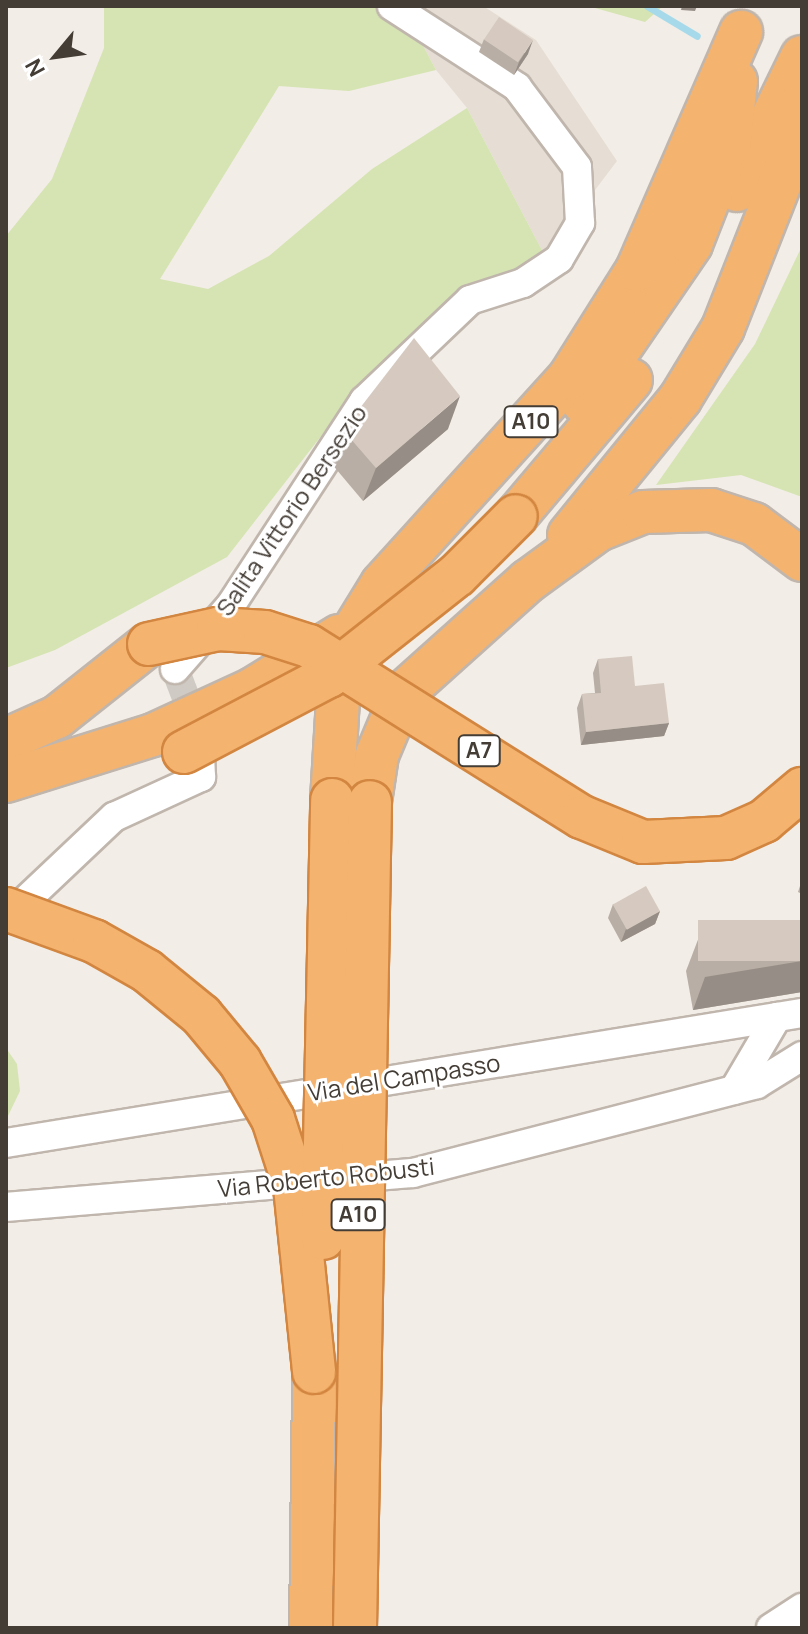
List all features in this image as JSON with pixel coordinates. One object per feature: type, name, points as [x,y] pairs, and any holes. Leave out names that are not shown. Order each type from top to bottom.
[{"type":"highway","name":"A10","points":[[6,781],[153,735],[253,689],[339,636],[383,603],[516,477],[645,319],[691,244],[729,147],[741,32],[637,270],[569,378],[382,584],[352,633],[338,699],[351,801],[355,1628]]},
{"type":"highway","points":[[6,806],[192,742],[329,676],[435,594],[516,516],[613,408],[695,277],[802,57]]},
{"type":"highway","points":[[528,581],[633,461],[723,328],[794,148],[802,103]]},
{"type":"highway","points":[[528,581],[598,530],[643,512],[688,508],[733,515],[802,560]]},
{"type":"highway","name":"A10","points":[[311,1628],[314,1372],[351,801],[377,755],[403,693],[528,581]]},
{"type":"highway","name":"A7","points":[[6,740],[57,717],[218,629],[309,646],[582,817],[643,842],[726,838],[764,821],[802,789]]},
{"type":"highway","name":"A10","points":[[6,909],[94,941],[147,971],[201,1015],[240,1062],[273,1119],[295,1187],[314,1372]]},
{"type":"street","name":"Salita Vittorio Bersezio","points":[[162,657],[231,605],[364,401],[470,300],[523,283],[559,259],[580,223],[577,167],[517,87],[392,6]]},
{"type":"street","points":[[6,919],[114,817],[201,777],[192,742]]},
{"type":"street","points":[[734,1090],[790,1015]]},
{"type":"street","name":"Via del Campasso","points":[[6,1143],[790,1015]]},
{"type":"street","name":"Via Roberto Robusti","points":[[6,1207],[413,1173],[734,1090],[802,1056]]},
{"type":"street","points":[[771,1628],[802,1608]]},
{"type":"shaded area","points":[[402,6],[483,6],[536,40],[617,161],[545,256],[467,108],[436,70]]},
{"type":"green space","points":[[104,6],[402,6],[436,70],[349,91],[279,86],[160,279],[208,289],[269,256],[372,169],[467,108],[545,256],[364,381],[227,557],[55,650],[6,668],[6,236],[52,179],[104,48]]},
{"type":"green space","points":[[588,6],[663,6],[645,22]]},
{"type":"green space","points":[[802,246],[802,497],[741,475],[656,485],[755,344]]},
{"type":"green space","points":[[6,1048],[17,1064],[20,1091],[6,1120]]},
{"type":"building","points":[[499,17],[533,40],[518,62],[484,39]]},
{"type":"building","points":[[414,338],[460,396],[376,468],[343,430]]},
{"type":"building","points":[[632,656],[635,686],[664,683],[669,723],[586,732],[582,694],[601,693],[598,659]]},
{"type":"building","points":[[646,886],[660,911],[627,930],[613,904]]},
{"type":"building","points":[[698,920],[802,920],[802,961],[698,961]]},
{"type":"waterway","points":[[647,6],[697,36]]},
{"type":"tunnel","points":[[175,669],[199,732]]}]
